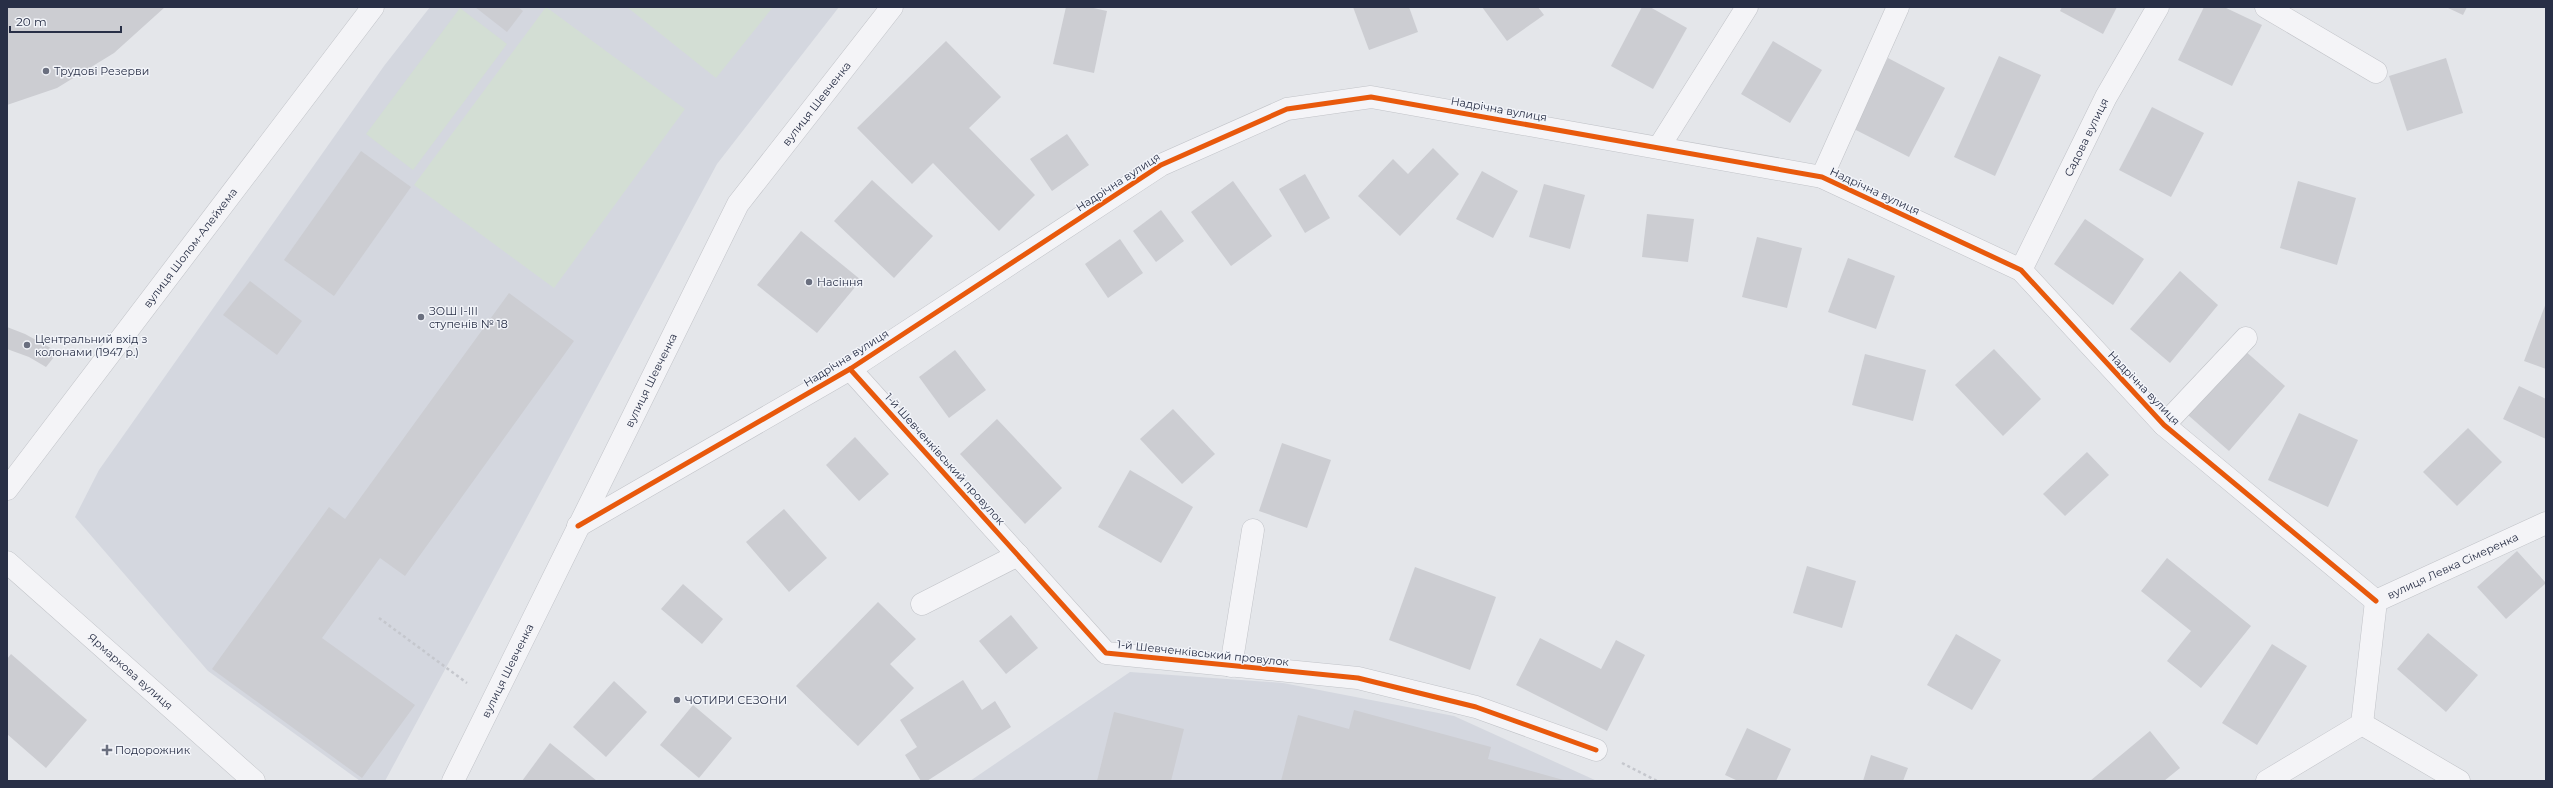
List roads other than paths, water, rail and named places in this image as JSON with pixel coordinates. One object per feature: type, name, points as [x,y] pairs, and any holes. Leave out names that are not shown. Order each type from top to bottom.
[{"type":"street","name":"вулиця Шолом-Алейхема","points":[[7,489],[374,7]]},
{"type":"street","name":"вулиця Шевченка","points":[[453,781],[738,204],[892,7]]},
{"type":"street","points":[[1659,147],[1747,7]]},
{"type":"street","points":[[1822,177],[1898,7]]},
{"type":"street","name":"Садова вулиця","points":[[2021,270],[2106,97],[2158,7]]},
{"type":"street","points":[[2266,7],[2376,72]]},
{"type":"street","name":"Надрічна вулиця","points":[[578,526],[850,369],[1161,165],[1287,110],[1371,97],[1822,177],[2021,270],[2164,425],[2376,601]]},
{"type":"street","points":[[2164,425],[2246,338]]},
{"type":"street","name":"1-й Шевченківський провулок","points":[[850,369],[1106,653],[1358,678],[1476,707],[1596,750]]},
{"type":"street","name":"вулиця Левка Сімеренка","points":[[2362,724],[2376,601],[2546,523]]},
{"type":"street","points":[[1231,666],[1252,530]]},
{"type":"street","points":[[922,604],[1018,555]]},
{"type":"street","name":"Ярмаркова вулиця","points":[[7,562],[254,781]]},
{"type":"street","points":[[2267,781],[2362,724],[2459,781]]},
{"type":"place","name":"Трудові Резерви","points":[[46,71]]},
{"type":"place","name":"Насіння","points":[[809,282]]},
{"type":"place","name":"ЗОШ І-ІІІ ступенів № 18","points":[[421,317]]},
{"type":"place","name":"Центральний вхід з колонами (1947 р.)","points":[[27,345]]},
{"type":"place","name":"ЧОТИРИ СЕЗОНИ","points":[[677,700]]},
{"type":"place","name":"Подорожник","points":[[107,750]]}]
